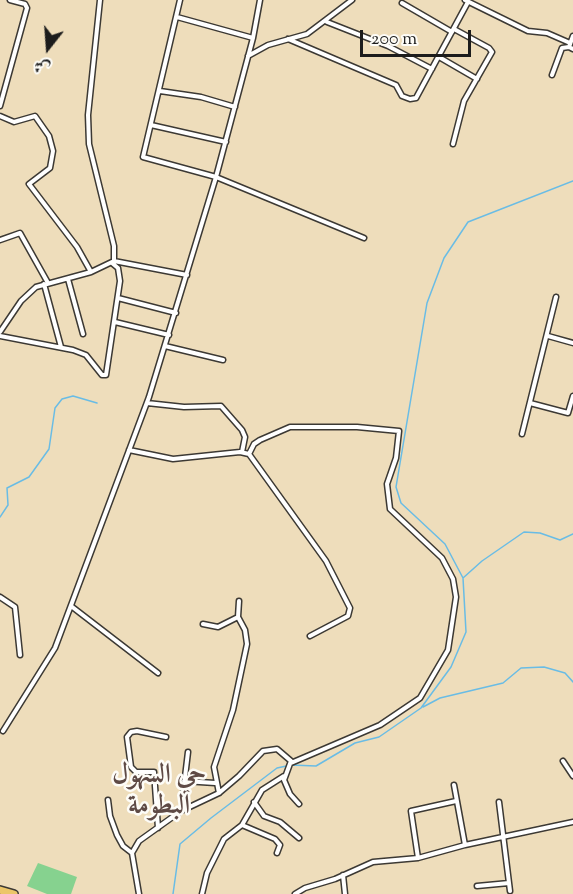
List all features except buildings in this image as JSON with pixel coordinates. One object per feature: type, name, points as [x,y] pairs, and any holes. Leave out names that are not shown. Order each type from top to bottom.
[{"type":"highway","points":[[0,890],[14,894]]},
{"type":"street","points":[[0,106],[2,90],[27,8],[25,4],[10,0]]},
{"type":"street","points":[[100,0],[88,115],[89,144],[114,246],[113,262],[120,274],[106,375],[102,375],[86,355],[61,347],[0,334],[30,291],[46,284],[91,272],[113,262],[187,275]]},
{"type":"street","points":[[180,0],[143,157],[216,177],[364,238]]},
{"type":"street","points":[[3,731],[55,648],[147,403],[226,142],[253,38],[260,0]]},
{"type":"street","points":[[248,56],[255,50],[307,34],[326,22],[351,0]]},
{"type":"street","points":[[288,39],[396,85],[398,91],[410,99],[416,98],[466,1],[528,31],[547,33],[571,46]]},
{"type":"street","points":[[402,3],[492,50],[461,111],[453,144]]},
{"type":"street","points":[[177,17],[253,38]]},
{"type":"street","points":[[326,22],[388,46],[432,69]]},
{"type":"street","points":[[571,46],[573,36]]},
{"type":"street","points":[[552,75],[562,48],[571,46]]},
{"type":"street","points":[[439,57],[477,79]]},
{"type":"street","points":[[159,91],[201,97],[235,107]]},
{"type":"street","points":[[0,116],[14,122],[35,116],[49,136],[53,151],[50,168],[28,184],[77,247],[91,272]]},
{"type":"street","points":[[151,125],[226,142]]},
{"type":"street","points":[[0,240],[20,233],[46,284],[61,347]]},
{"type":"street","points":[[68,279],[83,334]]},
{"type":"street","points":[[522,434],[556,297]]},
{"type":"street","points":[[118,298],[176,313]]},
{"type":"street","points":[[115,322],[169,334]]},
{"type":"street","points":[[548,336],[573,343]]},
{"type":"street","points":[[165,346],[222,360]]},
{"type":"street","points":[[530,403],[571,413],[573,396]]},
{"type":"street","points":[[147,403],[184,407],[221,406],[242,430],[245,437],[242,452]]},
{"type":"street","points":[[202,894],[207,873],[224,839],[242,825],[262,790],[284,776],[291,762],[380,724],[420,698],[448,650],[456,597],[453,579],[442,558],[390,509],[387,484],[396,458],[399,431],[357,427],[290,427],[272,433],[254,444],[249,454]]},
{"type":"street","points":[[129,450],[173,459],[242,452],[249,454],[326,561],[350,608],[348,616],[310,636]]},
{"type":"street","points":[[0,597],[15,607],[20,656]]},
{"type":"street","points":[[219,793],[215,783],[214,767],[233,710],[247,644],[245,630],[238,617],[239,602]]},
{"type":"street","points":[[71,606],[158,673]]},
{"type":"street","points":[[203,624],[218,627],[238,617]]},
{"type":"street","points":[[158,828],[154,772],[136,772],[131,767],[127,737],[131,732],[137,731],[166,737]]},
{"type":"street","points":[[139,894],[132,853],[139,840],[186,807],[219,793],[239,776],[262,751],[277,749],[291,762]]},
{"type":"street","points":[[186,807],[182,802],[188,752]]},
{"type":"street","points":[[563,760],[573,776]]},
{"type":"street","points":[[284,776],[287,790],[298,804]]},
{"type":"street","points":[[184,781],[215,783]]},
{"type":"street","points":[[454,786],[465,845]]},
{"type":"street","points":[[108,800],[110,816],[117,835],[123,846],[132,853]]},
{"type":"street","points":[[418,858],[411,811],[456,801]]},
{"type":"street","points":[[254,802],[264,816],[274,818],[298,838]]},
{"type":"street","points":[[499,802],[510,891]]},
{"type":"street","points":[[295,894],[373,862],[418,858],[465,845],[573,822]]},
{"type":"street","points":[[242,825],[275,839],[280,845],[277,853]]},
{"type":"street","points":[[343,875],[345,894]]},
{"type":"street","points":[[477,886],[508,883]]},
{"type":"green space","points":[[38,863],[77,877],[71,894],[47,894],[27,886]]},
{"type":"waterway","points":[[173,894],[180,844],[211,818],[277,768],[291,765],[316,766],[355,743],[379,737],[421,708],[451,667],[466,632],[463,578],[445,544],[401,503],[396,487],[427,303],[444,258],[468,222],[573,181]]},
{"type":"waterway","points":[[0,517],[8,505],[7,488],[29,477],[49,449],[55,408],[62,399],[73,396],[97,403]]},
{"type":"waterway","points":[[463,578],[482,561],[524,532],[540,533],[560,540],[573,534]]},
{"type":"waterway","points":[[423,707],[440,698],[503,683],[521,668],[544,667],[565,673],[573,682]]},
{"type":"district","name":"حي السهول البطومة","points":[[159,792]]}]
